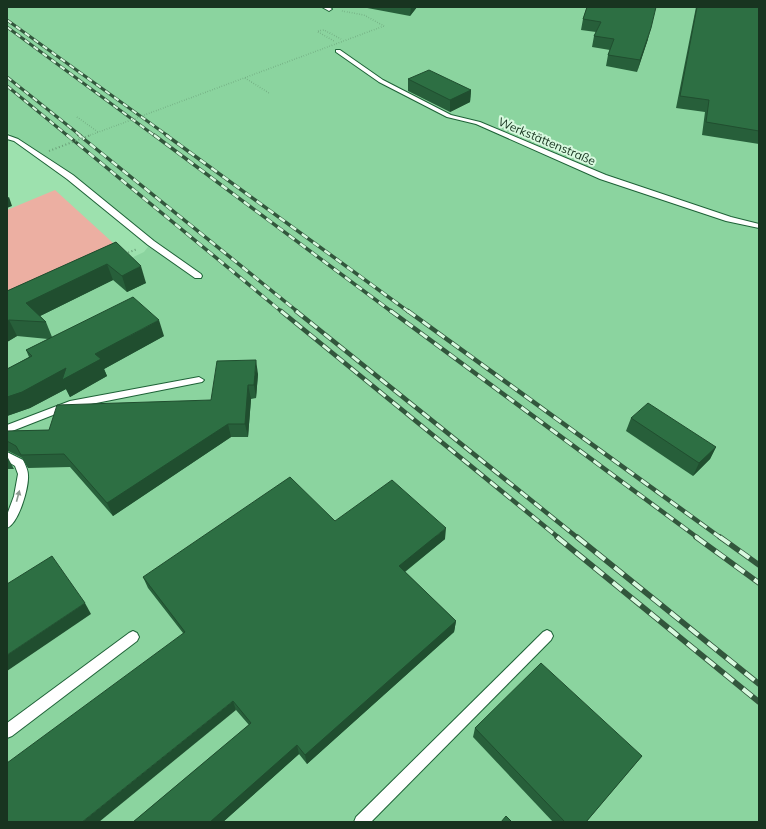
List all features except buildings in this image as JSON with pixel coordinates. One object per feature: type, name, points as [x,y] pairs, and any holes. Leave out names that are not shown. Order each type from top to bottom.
[{"type":"lane","name":"Werkstättenstraße","points":[[338,47],[382,81],[449,116],[478,124],[603,177],[729,219],[759,226]]},
{"type":"lane","points":[[7,137],[16,140],[70,177],[151,243],[198,276]]},
{"type":"lane","points":[[7,429],[70,405],[199,380]]},
{"type":"lane","points":[[7,456],[19,464],[23,474],[12,517],[7,522]]},
{"type":"lane","points":[[361,822],[547,636]]},
{"type":"lane","points":[[7,731],[133,637]]},
{"type":"path","points":[[49,151],[245,78],[338,47],[384,26],[364,15],[327,8]]},
{"type":"path","points":[[318,31],[338,47]]},
{"type":"path","points":[[245,78],[269,93]]},
{"type":"path","points":[[77,117],[98,132]]},
{"type":"path","points":[[122,255],[129,252]]},
{"type":"shaded area","points":[[7,7],[759,7],[759,822],[7,822],[7,316],[144,252],[151,243],[70,177],[16,140],[7,131]]},
{"type":"shaded area","points":[[55,190],[123,252],[7,306],[7,210]]},
{"type":"railway","points":[[7,20],[168,136]]},
{"type":"railway","points":[[7,27],[155,136]]},
{"type":"railway","points":[[7,77],[81,136]]},
{"type":"railway","points":[[7,86],[68,136]]},
{"type":"railway","points":[[67,135],[282,312]]},
{"type":"railway","points":[[79,135],[298,312]]},
{"type":"railway","points":[[154,135],[392,312]]},
{"type":"railway","points":[[166,135],[409,312]]},
{"type":"railway","points":[[281,311],[559,538]]},
{"type":"railway","points":[[296,311],[578,538]]},
{"type":"railway","points":[[391,311],[698,538]]},
{"type":"railway","points":[[408,311],[721,538]]},
{"type":"railway","points":[[557,537],[759,702]]},
{"type":"railway","points":[[577,537],[759,684]]},
{"type":"railway","points":[[696,537],[759,583]]},
{"type":"railway","points":[[720,537],[759,565]]}]
